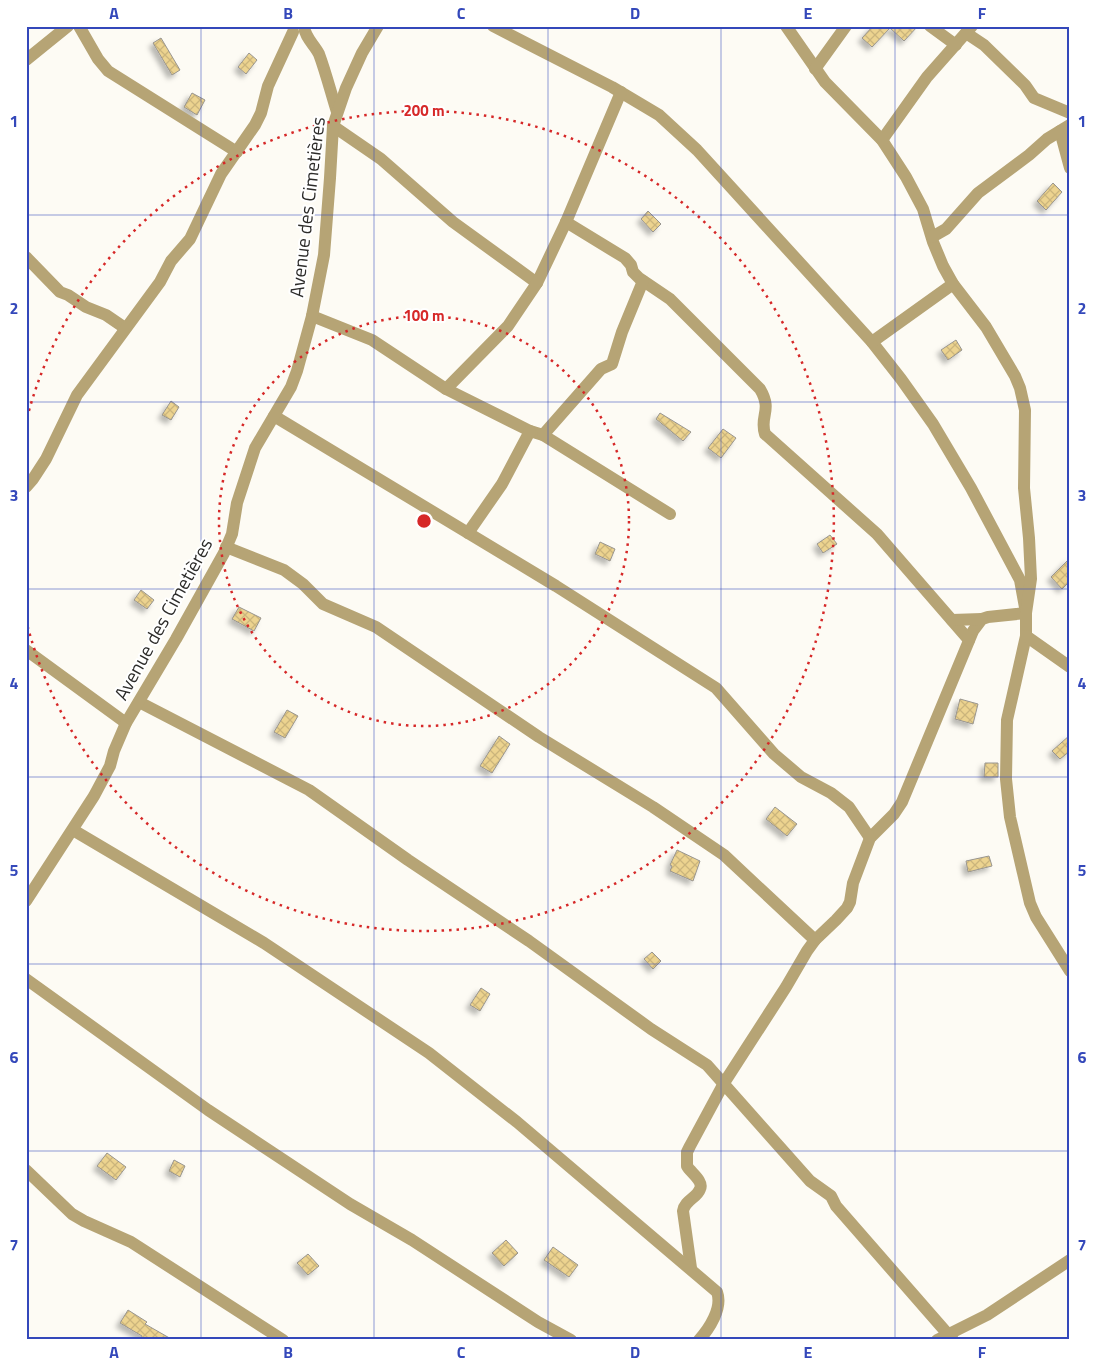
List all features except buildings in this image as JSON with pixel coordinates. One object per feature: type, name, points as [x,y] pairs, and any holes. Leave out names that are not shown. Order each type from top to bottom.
[{"type":"street","points":[[26,60],[68,26]]},
{"type":"street","points":[[79,26],[98,59],[108,71],[237,152]]},
{"type":"street","name":"Avenue des Cimetières","points":[[26,900],[73,830],[110,766],[126,723],[176,639],[226,547],[232,534],[237,502],[258,442],[285,399],[298,371],[312,316],[326,238],[333,126],[362,53],[378,26]]},
{"type":"street","points":[[493,26],[621,92],[659,115],[697,150],[872,342],[902,379],[933,424],[971,488],[1020,580],[1026,613]]},
{"type":"street","points":[[786,26],[825,82],[882,140],[923,209],[943,266],[986,327],[1015,376],[1023,398],[1025,410],[1024,488],[1031,579],[1026,613],[1026,636],[1007,720],[1005,766],[1007,795],[1030,903],[1036,917],[1070,971]]},
{"type":"street","points":[[815,69],[846,26]]},
{"type":"street","points":[[930,26],[956,45]]},
{"type":"street","points":[[26,487],[46,459],[78,394],[160,282],[171,261],[190,239],[221,174],[255,125],[261,113],[268,86],[293,28],[308,39],[317,51],[337,112]]},
{"type":"street","points":[[882,140],[927,77],[969,30],[1025,85],[1034,98],[1070,113]]},
{"type":"street","points":[[446,389],[508,326],[537,283],[566,222],[621,92]]},
{"type":"street","points":[[333,126],[380,159],[453,222],[537,283]]},
{"type":"street","points":[[932,237],[946,229],[978,193],[1029,155],[1046,139],[1065,128],[1070,168]]},
{"type":"street","points":[[566,222],[625,258],[634,272],[670,299],[760,389],[767,404],[763,424],[765,434],[877,534],[970,640]]},
{"type":"street","points":[[26,257],[60,292],[86,307],[106,315],[125,328]]},
{"type":"street","points":[[468,533],[536,433],[601,369],[612,364],[622,332],[643,280]]},
{"type":"street","points":[[872,342],[954,284]]},
{"type":"street","points":[[312,316],[372,340],[446,389],[536,433],[670,514]]},
{"type":"street","points":[[274,416],[556,586],[716,688],[774,754],[801,777],[830,793],[849,807],[870,838]]},
{"type":"street","points":[[226,547],[284,570],[303,584],[323,604],[376,627],[539,737],[653,807],[724,855],[815,940]]},
{"type":"street","points":[[952,620],[982,620],[988,617],[1026,613]]},
{"type":"street","points":[[691,1268],[683,1211],[686,1203],[700,1190],[701,1186],[687,1166],[687,1152],[724,1083],[815,940],[836,920],[850,902],[854,883],[870,838],[894,814],[902,802],[973,632],[982,620]]},
{"type":"street","points":[[1026,636],[1070,667]]},
{"type":"street","points":[[26,650],[126,723]]},
{"type":"street","points":[[139,702],[309,790],[408,860],[529,941],[651,1029],[707,1065],[810,1181],[831,1196],[836,1206],[946,1338],[987,1315],[1070,1260]]},
{"type":"street","points":[[73,830],[264,943],[429,1053],[517,1122],[715,1290],[718,1295],[714,1318],[699,1340]]},
{"type":"street","points":[[26,978],[208,1110],[350,1204],[412,1240],[538,1322],[571,1340]]},
{"type":"street","points":[[26,1170],[72,1214],[131,1242],[283,1340]]}]
